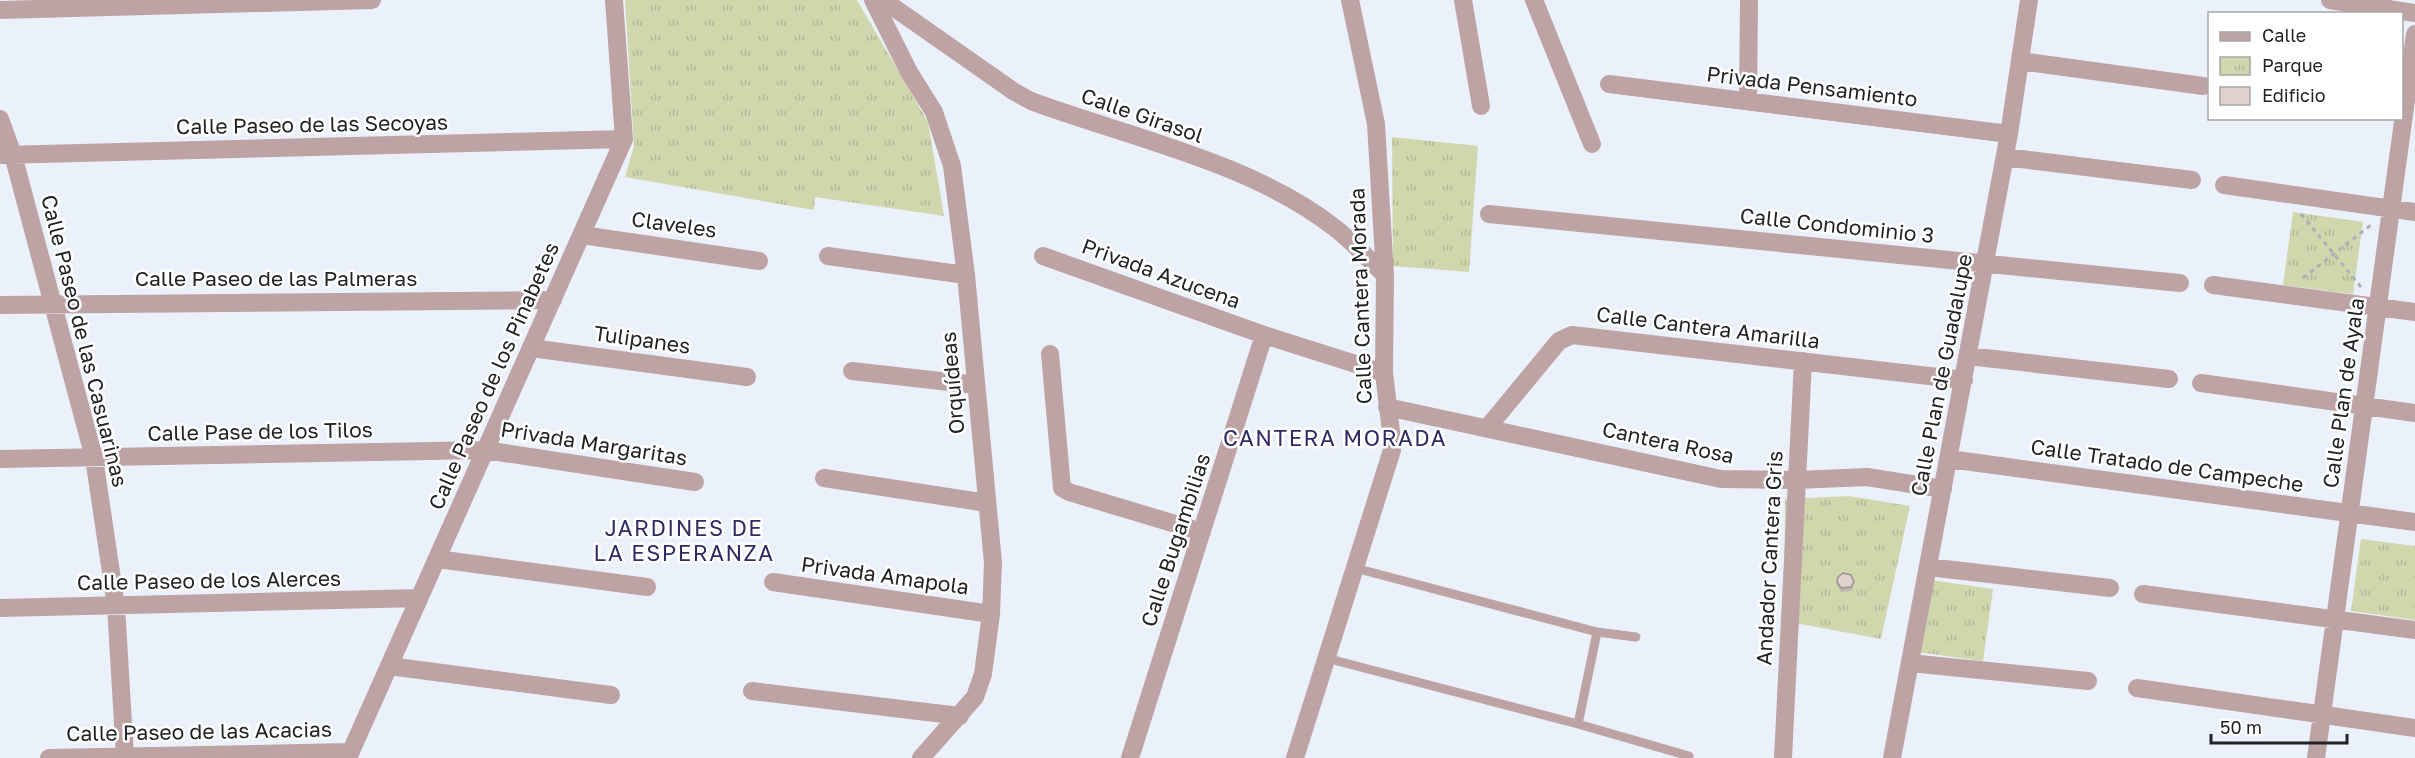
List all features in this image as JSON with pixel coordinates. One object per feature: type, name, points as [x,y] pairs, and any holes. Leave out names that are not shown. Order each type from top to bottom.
[{"type":"street","points":[[0,10],[187,3],[372,0]]},
{"type":"street","name":"Calle Paseo de los Pinabetes","points":[[349,755],[624,139],[614,0]]},
{"type":"street","name":"Orquídeas","points":[[873,0],[943,131],[952,166],[966,275],[993,563],[991,614],[983,674],[975,697],[921,758]]},
{"type":"street","name":"Calle Girasol","points":[[883,0],[1013,91],[1031,101],[1227,169],[1273,189],[1335,227],[1385,275]]},
{"type":"street","name":"Calle Cantera Morada","points":[[1295,758],[1392,450],[1384,373],[1385,275],[1376,124],[1350,0]]},
{"type":"street","points":[[1463,0],[1481,106]]},
{"type":"street","points":[[1534,0],[1592,144]]},
{"type":"street","points":[[1748,101],[1749,0]]},
{"type":"street","name":"Calle Plan de Guadalupe","points":[[1892,758],[2005,157],[2029,0]]},
{"type":"street","points":[[2330,0],[2415,13]]},
{"type":"street","name":"Calle Plan de Ayala","points":[[2316,758],[2407,112],[2415,34]]},
{"type":"street","points":[[2020,61],[2203,86]]},
{"type":"street","name":"Privada Pensamiento","points":[[1609,84],[2009,134]]},
{"type":"street","name":"Calle Paseo de las Casuarinas","points":[[0,119],[7,155],[52,304],[94,458],[116,606],[125,756]]},
{"type":"street","name":"Calle Paseo de las Secoyas","points":[[7,155],[624,139]]},
{"type":"street","points":[[2005,157],[2192,180]]},
{"type":"street","points":[[2224,185],[2415,212]]},
{"type":"street","name":"Calle Condominio 3","points":[[1489,214],[2180,283]]},
{"type":"street","name":"Claveles","points":[[582,235],[759,261]]},
{"type":"street","points":[[828,256],[966,275]]},
{"type":"street","name":"Privada Azucena","points":[[1043,256],[1264,335],[1384,373]]},
{"type":"street","points":[[2213,285],[2415,312]]},
{"type":"street","name":"Calle Paseo de las Palmeras","points":[[0,305],[553,300]]},
{"type":"street","name":"Calle Bugambilias","points":[[1132,758],[1264,335]]},
{"type":"street","name":"Calle Cantera Amarilla","points":[[1488,426],[1559,341],[1572,335],[1964,380]]},
{"type":"street","name":"Tulipanes","points":[[531,348],[747,377]]},
{"type":"street","points":[[1050,354],[1062,488],[1202,532]]},
{"type":"street","points":[[1968,356],[2169,379]]},
{"type":"street","name":"Andador Cantera Gris","points":[[1783,758],[1803,361]]},
{"type":"street","points":[[852,370],[976,385]]},
{"type":"street","points":[[2201,383],[2415,413]]},
{"type":"street","name":"Cantera Rosa","points":[[1387,406],[1488,426],[1705,476],[1738,480],[1867,477],[1943,489]]},
{"type":"street","name":"Calle Pase de los Tilos","points":[[0,459],[485,450]]},
{"type":"street","name":"Privada Margaritas","points":[[485,450],[695,482]]},
{"type":"street","name":"Calle Tratado de Campeche","points":[[1949,459],[2415,522]]},
{"type":"street","points":[[824,478],[987,503]]},
{"type":"street","points":[[437,558],[646,587]]},
{"type":"street","points":[[1928,567],[2110,588]]},
{"type":"street","name":"Privada Amapola","points":[[773,582],[991,614]]},
{"type":"street","points":[[2143,594],[2415,630]]},
{"type":"street","name":"Calle Paseo de los Alerces","points":[[0,608],[419,598]]},
{"type":"street","points":[[1910,663],[2088,681]]},
{"type":"street","points":[[389,666],[611,695]]},
{"type":"street","points":[[2137,688],[2415,728]]},
{"type":"street","points":[[752,690],[960,716]]},
{"type":"street","name":"Calle Paseo de las Acacias","points":[[49,758],[349,755]]},
{"type":"lane","points":[[1354,568],[1597,632],[1636,637]]},
{"type":"lane","points":[[1578,724],[1597,632]]},
{"type":"lane","points":[[1326,658],[1578,724],[1689,756]]},
{"type":"path","points":[[2284,194],[2378,307]]},
{"type":"path","points":[[2283,294],[2392,209]]},
{"type":"green space","points":[[625,0],[857,0],[928,122],[944,216],[815,197],[814,210],[625,177],[634,146]]},
{"type":"green space","points":[[1392,137],[1478,146],[1469,272],[1393,266]]},
{"type":"green space","points":[[2293,212],[2363,222],[2353,294],[2283,285]]},
{"type":"green space","points":[[1849,496],[1910,506],[1881,639],[1784,621],[1785,499]]},
{"type":"green space","points":[[2361,539],[2415,546],[2415,620],[2351,611]]},
{"type":"green space","points":[[1931,580],[1993,589],[1983,661],[1917,652]]},
{"type":"building","points":[[1843,573],[1851,575],[1854,582],[1851,587],[1841,588],[1837,582],[1838,577]]},
{"type":"district","name":"CANTERA MORADA","points":[[1335,438]]},
{"type":"district","name":"JARDINES DE LA ESPERANZA","points":[[684,540]]}]
